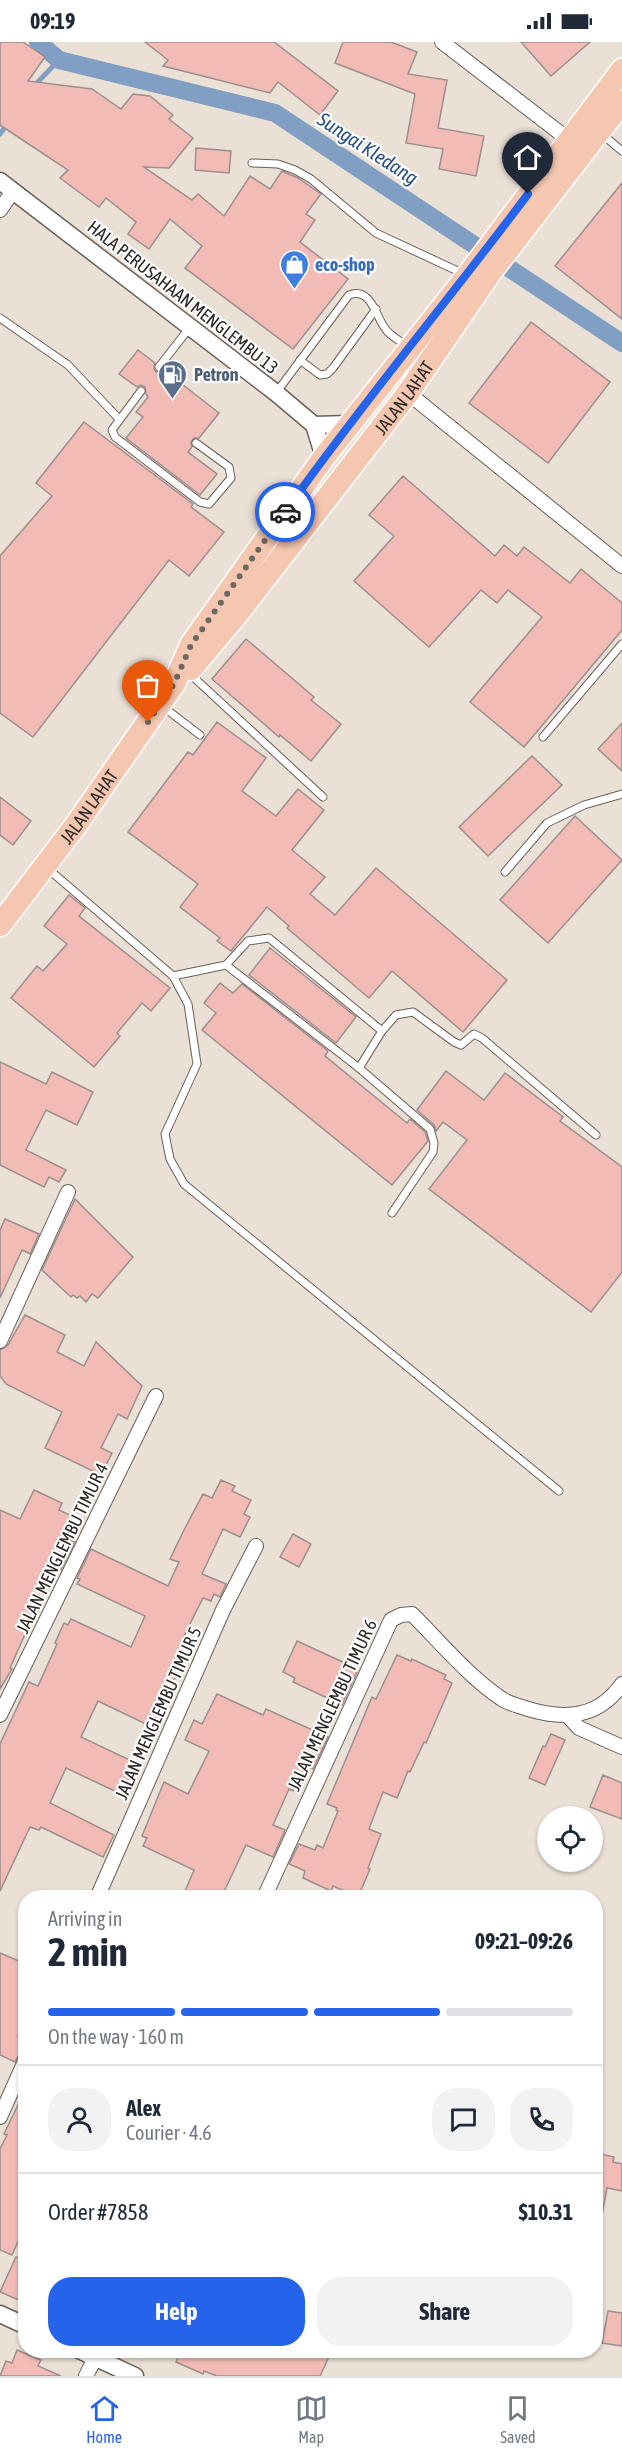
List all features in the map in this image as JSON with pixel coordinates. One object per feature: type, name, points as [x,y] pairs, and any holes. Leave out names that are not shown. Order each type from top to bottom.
[{"type":"main road","name":"JALAN LAHAT","points":[[514,227],[569,140],[622,69]]},
{"type":"main road","name":"JALAN LAHAT","points":[[181,678],[191,645],[324,457],[410,348],[514,227],[600,132],[622,102]]},
{"type":"main road","name":"JALAN LAHAT","points":[[0,925],[76,825],[160,704],[245,604],[408,393],[479,270]]},
{"type":"street","points":[[442,42],[569,140]]},
{"type":"street","points":[[0,210],[7,186]]},
{"type":"street","name":"HALA PERUSAHAAN MENGLEMBU 13","points":[[7,186],[276,393],[314,425]]},
{"type":"street","points":[[408,393],[622,566]]},
{"type":"street","points":[[324,457],[314,425],[350,424]]},
{"type":"street","points":[[0,1341],[68,1192]]},
{"type":"street","name":"JALAN MENGLEMBU TIMUR 4","points":[[0,1715],[156,1396]]},
{"type":"street","name":"JALAN MENGLEMBU TIMUR 5","points":[[100,1890],[223,1610],[256,1546]]},
{"type":"street","name":"JALAN MENGLEMBU TIMUR 6","points":[[268,1890],[391,1620],[401,1615],[412,1614],[504,1701],[549,1715],[568,1716],[594,1710],[616,1693],[622,1684]]},
{"type":"street","points":[[568,1716],[579,1728],[622,1747]]},
{"type":"street","points":[[0,2117],[18,2077]]},
{"type":"street","points":[[0,2314],[18,2322]]},
{"type":"street","points":[[86,2376],[87,2358]]},
{"type":"street","points":[[96,2358],[135,2376]]},
{"type":"lane","points":[[600,132],[622,151]]},
{"type":"lane","points":[[252,163],[278,164],[295,170],[311,179],[376,233],[479,270]]},
{"type":"lane","points":[[276,393],[349,295],[361,294],[376,309],[386,331],[410,348]]},
{"type":"lane","points":[[300,360],[320,375],[327,374],[376,309]]},
{"type":"lane","points":[[0,318],[68,365],[119,419]]},
{"type":"lane","points":[[159,367],[190,327]]},
{"type":"lane","points":[[141,391],[112,430],[115,437],[200,502],[208,504],[231,478],[229,467],[196,443]]},
{"type":"lane","points":[[135,397],[143,403]]},
{"type":"lane","points":[[543,737],[622,644]]},
{"type":"lane","points":[[181,678],[323,796]]},
{"type":"lane","points":[[160,704],[200,735]]},
{"type":"lane","points":[[505,872],[547,823],[584,805],[622,794]]},
{"type":"lane","points":[[45,866],[173,976],[188,1004],[197,1064],[165,1134],[170,1159],[184,1184],[559,1491]]},
{"type":"lane","points":[[173,976],[226,965],[248,940],[269,938],[382,1030]]},
{"type":"lane","points":[[226,965],[359,1068],[430,1129],[434,1143],[433,1152],[392,1213]]},
{"type":"lane","points":[[359,1068],[382,1030],[396,1015],[413,1012],[461,1045],[474,1034],[482,1038],[596,1135]]},
{"type":"building","points":[[0,42],[23,42],[45,57],[28,81],[92,89],[121,109],[133,94],[150,96],[173,115],[169,119],[193,138],[169,168],[144,167],[192,200],[198,194],[224,216],[250,176],[270,189],[282,171],[298,178],[321,194],[306,214],[315,220],[300,242],[348,279],[293,349],[185,268],[202,246],[170,219],[149,249],[128,234],[136,222],[106,198],[99,207],[60,178],[68,170],[0,125]]},
{"type":"building","points":[[145,42],[274,42],[338,91],[320,115],[278,82],[270,93],[163,66],[168,60]]},
{"type":"building","points":[[343,42],[391,42],[417,52],[408,74],[447,80],[438,128],[484,136],[476,176],[439,169],[443,149],[406,143],[415,94],[335,63]]},
{"type":"building","points":[[521,42],[590,42],[551,76]]},
{"type":"building","points":[[196,148],[231,151],[229,173],[195,170]]},
{"type":"building","points":[[622,183],[622,319],[555,266]]},
{"type":"building","points":[[531,322],[610,382],[548,463],[469,403]]},
{"type":"building","name":"Petron","points":[[138,350],[155,363],[156,372],[164,370],[219,413],[199,438],[194,438],[188,452],[217,474],[200,495],[126,438],[143,417],[136,412],[148,397],[145,387],[141,385],[137,387],[119,374]]},
{"type":"building","points":[[84,422],[193,504],[191,507],[224,532],[189,576],[169,560],[33,737],[0,713],[0,556],[52,496],[36,483]]},
{"type":"building","points":[[403,476],[495,556],[504,545],[517,556],[524,547],[570,583],[581,569],[622,603],[622,630],[524,747],[470,702],[542,617],[508,590],[497,603],[481,590],[429,647],[354,581],[394,536],[369,515]]},
{"type":"building","points":[[246,639],[314,697],[311,700],[341,724],[311,761],[280,735],[279,737],[212,679]]},
{"type":"building","points":[[217,722],[266,758],[242,791],[276,816],[298,789],[324,810],[292,850],[325,877],[310,894],[335,915],[376,868],[507,980],[463,1032],[392,971],[369,998],[287,928],[289,926],[267,907],[231,951],[217,941],[220,938],[180,907],[198,884],[128,832],[188,752],[193,755]]},
{"type":"building","points":[[622,723],[622,771],[598,749]]},
{"type":"building","points":[[532,756],[562,785],[488,856],[459,827]]},
{"type":"building","points":[[0,797],[31,821],[13,845],[0,835]]},
{"type":"building","points":[[575,816],[622,860],[548,943],[500,900]]},
{"type":"building","points":[[69,895],[85,908],[79,916],[170,988],[151,1011],[142,1003],[117,1033],[120,1036],[94,1067],[11,998],[37,966],[43,971],[67,944],[44,926]]},
{"type":"building","points":[[270,948],[356,1017],[336,1043],[249,975]]},
{"type":"building","points":[[220,983],[233,993],[242,984],[328,1051],[325,1056],[407,1123],[410,1119],[425,1132],[428,1141],[392,1185],[202,1030],[216,1013],[204,1003]]},
{"type":"building","points":[[0,1062],[46,1084],[52,1072],[93,1092],[77,1125],[46,1110],[26,1150],[66,1170],[59,1182],[49,1177],[44,1187],[0,1165]]},
{"type":"building","points":[[446,1071],[484,1100],[505,1073],[563,1117],[560,1121],[622,1167],[622,1272],[591,1312],[429,1189],[467,1140],[443,1122],[436,1131],[434,1125],[417,1110]]},
{"type":"building","points":[[75,1199],[133,1257],[98,1298],[92,1294],[86,1302],[80,1296],[71,1297],[42,1270]]},
{"type":"building","points":[[5,1219],[39,1234],[30,1254],[22,1250],[0,1298],[0,1230]]},
{"type":"building","points":[[25,1315],[65,1335],[57,1352],[84,1366],[96,1342],[142,1386],[127,1419],[118,1414],[101,1448],[112,1453],[101,1475],[45,1448],[62,1412],[6,1384],[0,1376],[0,1350],[8,1345]]},
{"type":"building","points":[[221,1480],[235,1486],[232,1491],[251,1500],[244,1514],[250,1517],[240,1537],[223,1529],[202,1574],[226,1584],[220,1597],[214,1594],[211,1601],[203,1598],[183,1638],[192,1642],[152,1727],[98,1701],[81,1737],[136,1763],[121,1794],[66,1768],[50,1803],[114,1835],[103,1857],[41,1827],[39,1830],[30,1827],[0,1891],[0,1744],[29,1682],[38,1686],[64,1623],[68,1625],[71,1619],[131,1647],[145,1616],[77,1584],[80,1579],[77,1578],[91,1549],[168,1586],[179,1562],[170,1559],[184,1530],[203,1494],[212,1498]]},
{"type":"building","points":[[34,1490],[62,1503],[59,1510],[80,1520],[70,1540],[75,1542],[61,1570],[56,1568],[10,1668],[12,1669],[0,1689],[0,1510],[20,1519]]},
{"type":"building","points":[[293,1534],[311,1544],[299,1567],[280,1557]]},
{"type":"building","points":[[297,1641],[347,1664],[346,1667],[357,1672],[342,1705],[293,1682],[295,1678],[283,1672]]},
{"type":"building","points":[[397,1655],[411,1661],[412,1659],[446,1675],[444,1679],[452,1683],[426,1743],[424,1742],[410,1772],[408,1771],[397,1798],[383,1792],[369,1829],[381,1834],[361,1890],[342,1890],[333,1886],[329,1890],[303,1878],[305,1871],[289,1864],[299,1844],[315,1850],[317,1845],[323,1848],[338,1811],[337,1808],[327,1804],[372,1697],[376,1699]]},
{"type":"building","points":[[217,1694],[263,1715],[266,1709],[328,1737],[313,1769],[305,1765],[293,1791],[289,1789],[273,1825],[285,1830],[273,1857],[246,1845],[225,1890],[185,1890],[194,1870],[143,1846],[147,1838],[142,1836],[164,1782],[188,1794],[209,1751],[185,1740],[194,1720],[202,1724]]},
{"type":"building","points":[[551,1734],[565,1740],[545,1785],[529,1778]]},
{"type":"building","points":[[603,1775],[622,1783],[622,1819],[603,1812],[603,1806],[590,1806]]},
{"type":"building","points":[[0,1953],[18,1961],[18,2056],[15,2062],[0,2055]]},
{"type":"building","points":[[18,2105],[18,2242],[12,2255],[0,2250],[0,2149],[7,2135],[4,2134]]},
{"type":"building","points":[[603,2155],[614,2157],[613,2162],[622,2164],[622,2191],[607,2188],[603,2210]]},
{"type":"building","points":[[16,2257],[18,2258],[18,2300],[0,2292]]},
{"type":"building","points":[[608,2311],[622,2313],[622,2346],[603,2343]]},
{"type":"building","points":[[17,2350],[18,2358],[41,2360],[38,2366],[61,2376],[0,2376],[6,2361],[12,2363]]},
{"type":"building","points":[[178,2358],[328,2358],[320,2376],[217,2376],[204,2371],[203,2374],[176,2362]]},
{"type":"waterway","name":"Sungai Kledang","points":[[38,42],[59,60],[275,113],[622,343]]},
{"type":"waterway","name":"Sungai Kledang","points":[[34,86],[59,60]]},
{"type":"waterway","name":"Sungai Kledang","points":[[0,134],[8,123]]},
{"type":"way so far","points":[[148,722],[174,684],[191,645],[285,512]]},
{"type":"place","name":"eco-shop","points":[[294,290]]},
{"type":"place","name":"Petron","points":[[173,400]]},
{"type":"route","points":[[285,512],[324,457],[468,275],[528,194]]}]
